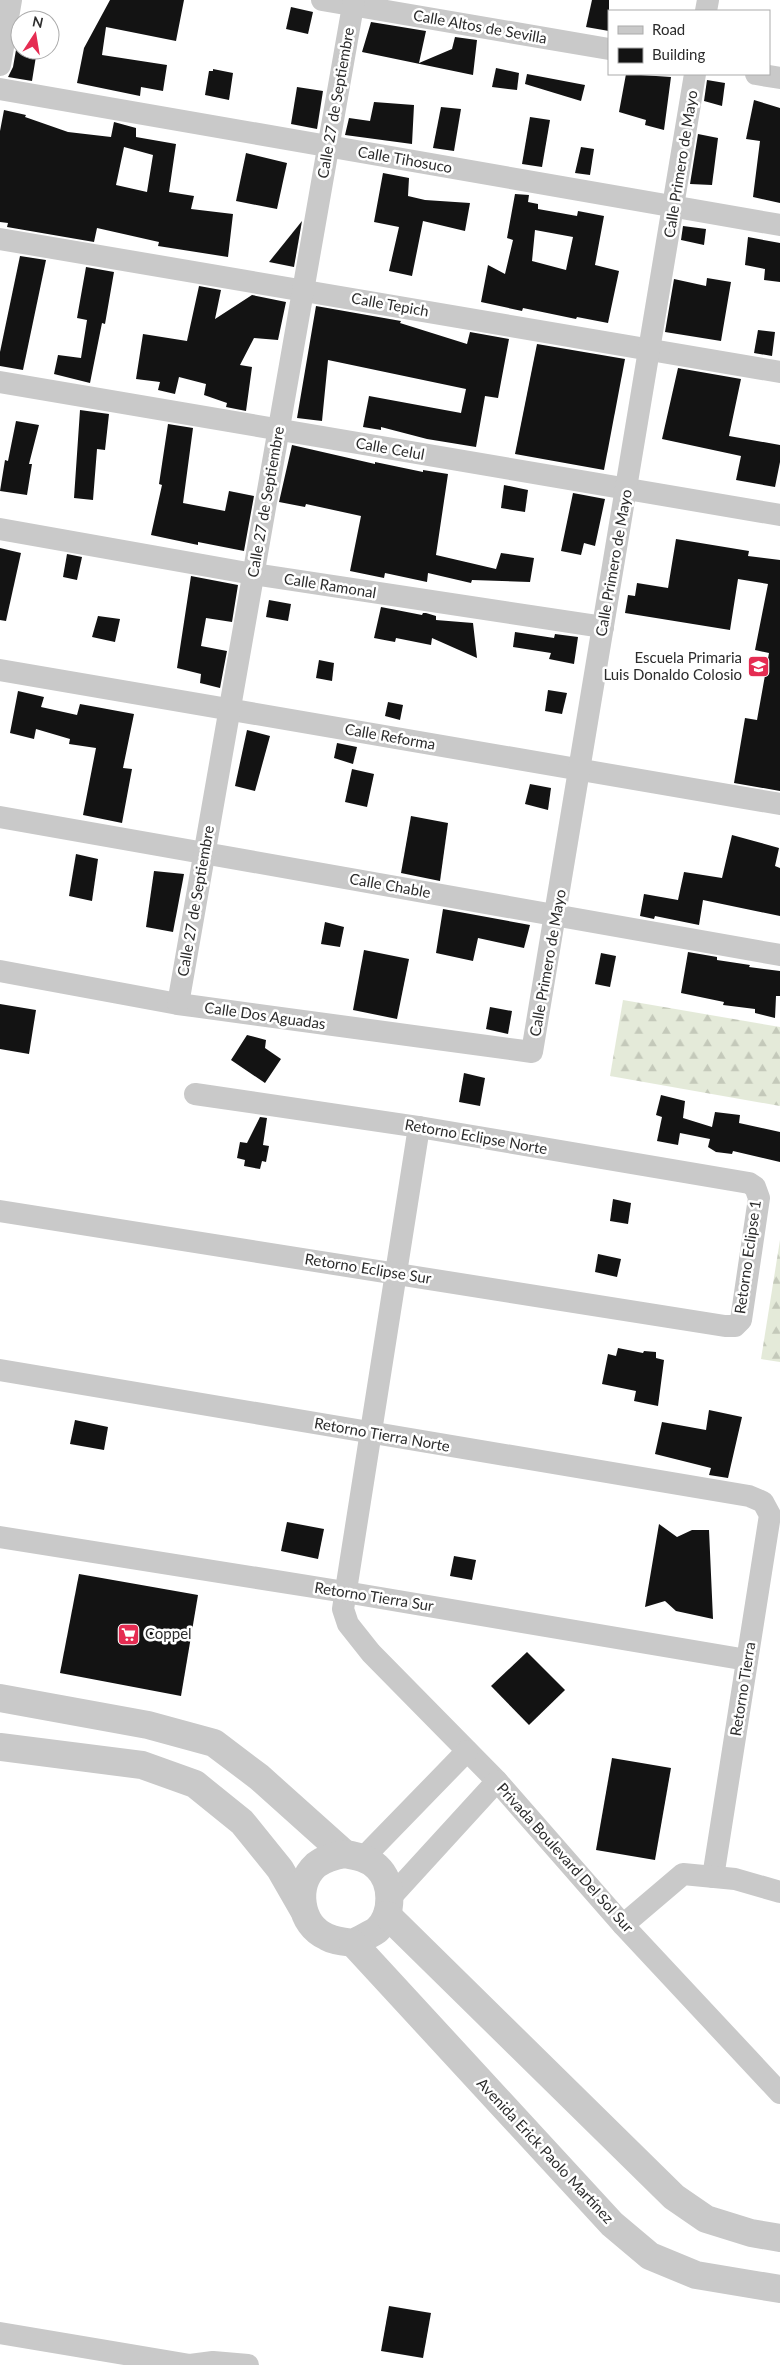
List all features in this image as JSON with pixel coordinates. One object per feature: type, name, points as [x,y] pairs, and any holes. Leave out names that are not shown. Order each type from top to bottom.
[{"type":"street","points":[[0,65],[11,0]]},
{"type":"street","name":"Calle Altos de Sevilla","points":[[322,0],[353,3],[608,49]]},
{"type":"street","name":"Calle 27 de Septiembre","points":[[178,1004],[353,3]]},
{"type":"street","name":"Calle Primero de Mayo","points":[[532,1052],[696,75]]},
{"type":"street","points":[[762,75],[780,78]]},
{"type":"street","name":"Calle Tihosuco","points":[[0,89],[673,208],[780,225]]},
{"type":"street","name":"Calle Tepich","points":[[0,239],[780,372]]},
{"type":"street","name":"Calle Celul","points":[[0,382],[780,515]]},
{"type":"street","name":"Calle Ramonal","points":[[0,529],[254,574],[603,627]]},
{"type":"street","name":"Calle Reforma","points":[[0,670],[780,804]]},
{"type":"street","name":"Calle Chable","points":[[0,817],[780,955]]},
{"type":"street","name":"Calle Dos Aguadas","points":[[0,971],[178,1004],[532,1052]]},
{"type":"street","name":"Retorno Eclipse Norte","points":[[195,1094],[419,1127],[748,1183],[755,1187]]},
{"type":"street","points":[[346,1592],[419,1127]]},
{"type":"street","name":"Retorno Eclipse 1","points":[[735,1326],[741,1320],[759,1198],[755,1187]]},
{"type":"street","name":"Retorno Eclipse Sur","points":[[0,1211],[725,1326],[735,1326]]},
{"type":"street","name":"Retorno Tierra Norte","points":[[0,1370],[750,1496],[763,1502]]},
{"type":"street","name":"Retorno Tierra","points":[[713,1877],[770,1515],[763,1502]]},
{"type":"street","name":"Retorno Tierra Sur","points":[[0,1537],[346,1592],[747,1660]]},
{"type":"street","name":"Privada Boulevard Del Sol Sur","points":[[346,1592],[343,1609],[348,1624],[371,1653],[497,1782],[624,1925],[780,2093]]},
{"type":"street","points":[[0,1698],[148,1725],[214,1743],[259,1777],[354,1856],[377,1867],[387,1882],[388,1907],[674,2197],[706,2219],[751,2233],[780,2238]]},
{"type":"street","points":[[0,1747],[142,1764],[195,1784],[242,1822],[280,1869],[311,1925],[326,1937],[353,1943],[377,1929],[388,1907],[497,1782]]},
{"type":"street","points":[[303,1908],[302,1893],[306,1878],[316,1866],[329,1857],[354,1856],[467,1751]]},
{"type":"street","points":[[624,1925],[683,1874],[735,1879],[780,1892]]},
{"type":"street","name":"Avenida Erick Paolo Martínez","points":[[353,1943],[612,2224],[650,2256],[696,2275],[780,2289]]},
{"type":"street","points":[[0,2333],[190,2365],[213,2362],[248,2365]]},
{"type":"green space","points":[[623,1000],[780,1027],[780,1106],[610,1076]]},
{"type":"green space","points":[[780,1240],[780,1362],[761,1359]]},
{"type":"building","points":[[110,0],[184,0],[176,41],[106,27],[102,55],[167,65],[163,91],[141,87],[140,96],[77,83],[84,48]]},
{"type":"building","points":[[592,0],[609,0],[608,31],[586,27]]},
{"type":"building","points":[[291,7],[313,12],[308,34],[286,29]]},
{"type":"building","points":[[371,22],[426,31],[419,63],[452,49],[455,37],[477,40],[473,75],[362,52]]},
{"type":"building","points":[[14,60],[35,60],[32,81],[8,77]]},
{"type":"building","points":[[496,68],[519,73],[517,90],[492,87]]},
{"type":"building","points":[[213,69],[233,73],[229,100],[205,95],[209,71],[213,71]]},
{"type":"building","points":[[527,74],[585,85],[581,101],[525,84]]},
{"type":"building","points":[[626,75],[671,77],[664,130],[645,125],[646,120],[619,112]]},
{"type":"building","points":[[707,80],[725,83],[722,106],[704,101]]},
{"type":"building","points":[[297,87],[323,91],[317,129],[291,124]]},
{"type":"building","points":[[754,100],[780,108],[780,203],[753,197],[760,141],[746,139]]},
{"type":"building","points":[[374,102],[414,105],[412,144],[345,135],[349,118],[370,121]]},
{"type":"building","points":[[441,107],[461,109],[454,151],[433,148]]},
{"type":"building","points":[[4,110],[26,115],[25,117],[68,132],[111,137],[114,122],[136,128],[136,137],[176,144],[169,192],[194,196],[191,209],[233,214],[228,257],[158,246],[159,242],[97,228],[94,242],[7,227],[8,223],[0,222],[0,131]],"holes":[[[124,147],[153,155],[147,192],[116,185]]]},
{"type":"building","points":[[530,117],[550,120],[542,167],[522,164]]},
{"type":"building","points":[[698,134],[718,138],[712,185],[690,184]]},
{"type":"building","points":[[581,147],[594,149],[590,175],[575,173]]},
{"type":"building","points":[[246,153],[287,163],[277,209],[236,201]]},
{"type":"building","points":[[383,173],[409,178],[408,196],[425,200],[470,203],[465,231],[423,221],[412,276],[389,271],[399,227],[374,222]]},
{"type":"building","points":[[515,194],[529,195],[528,202],[538,204],[538,209],[577,216],[578,211],[604,216],[595,265],[619,271],[608,323],[577,317],[576,319],[523,308],[522,311],[481,302],[488,265],[505,274],[513,240],[507,238]],"holes":[[[535,230],[573,237],[566,270],[532,261]]]},
{"type":"building","points":[[302,221],[294,267],[269,262]]},
{"type":"building","points":[[683,226],[706,229],[704,245],[681,240]]},
{"type":"building","points":[[748,237],[780,243],[780,282],[764,280],[765,269],[745,265]]},
{"type":"building","points":[[20,256],[46,260],[23,370],[0,366],[0,352]]},
{"type":"building","points":[[86,267],[114,272],[105,324],[102,323],[90,383],[54,374],[58,355],[81,358],[87,320],[77,318]]},
{"type":"building","points":[[707,278],[731,282],[721,341],[665,332],[674,279],[706,286]]},
{"type":"building","points":[[199,286],[221,290],[215,319],[252,295],[286,302],[278,340],[254,338],[240,365],[252,367],[246,411],[226,407],[227,403],[204,395],[206,384],[179,377],[175,394],[158,390],[160,382],[136,379],[143,334],[187,341]]},
{"type":"building","points":[[316,306],[401,321],[400,323],[467,344],[470,332],[509,339],[498,398],[485,396],[476,447],[427,439],[381,427],[381,430],[363,427],[369,396],[461,413],[466,389],[328,360],[322,421],[297,418]]},
{"type":"building","points":[[758,330],[775,332],[772,356],[754,353]]},
{"type":"building","points":[[537,344],[625,359],[604,470],[515,454]]},
{"type":"building","points":[[678,368],[741,379],[729,436],[780,445],[780,462],[775,487],[736,480],[741,456],[662,439]]},
{"type":"building","points":[[80,410],[109,414],[105,450],[97,449],[93,500],[74,498]]},
{"type":"building","points":[[16,421],[39,425],[29,464],[32,464],[27,495],[0,491],[5,460],[8,461]]},
{"type":"building","points":[[168,424],[193,428],[183,503],[225,511],[229,491],[254,496],[244,551],[198,542],[198,545],[151,535],[162,485],[159,484]]},
{"type":"building","points":[[292,445],[375,464],[375,462],[423,472],[423,470],[448,474],[436,555],[496,569],[501,553],[534,558],[530,582],[472,580],[471,583],[428,573],[427,582],[385,573],[384,578],[350,571],[361,516],[306,504],[305,507],[279,502]]},
{"type":"building","points":[[504,485],[528,490],[525,512],[501,508]]},
{"type":"building","points":[[573,493],[605,499],[595,546],[584,543],[581,555],[561,551]]},
{"type":"building","points":[[676,539],[749,551],[748,556],[780,560],[780,791],[734,783],[745,718],[757,720],[769,653],[755,650],[768,584],[738,579],[730,630],[625,613],[628,595],[635,596],[637,583],[668,588]]},
{"type":"building","points":[[0,548],[21,553],[6,621],[0,620]]},
{"type":"building","points":[[67,554],[82,557],[77,580],[63,577]]},
{"type":"building","points":[[191,576],[238,585],[232,622],[206,618],[201,646],[227,651],[220,688],[200,683],[201,674],[177,668]]},
{"type":"building","points":[[269,600],[291,604],[288,621],[266,617]]},
{"type":"building","points":[[381,607],[422,615],[426,613],[436,616],[436,620],[473,623],[477,658],[432,638],[431,645],[396,638],[395,642],[374,638]]},
{"type":"building","points":[[98,616],[120,619],[115,642],[92,637]]},
{"type":"building","points":[[515,632],[554,638],[555,634],[578,637],[574,664],[549,659],[551,653],[513,647]]},
{"type":"building","points":[[319,660],[334,663],[332,681],[316,678]]},
{"type":"building","points":[[548,690],[567,693],[562,714],[545,711]]},
{"type":"building","points":[[18,691],[44,697],[41,707],[77,715],[80,704],[134,714],[123,768],[132,769],[122,823],[83,815],[96,748],[69,744],[70,739],[36,729],[34,739],[10,733]]},
{"type":"building","points":[[388,702],[403,705],[400,720],[385,716]]},
{"type":"building","points":[[247,730],[270,736],[255,791],[235,786]]},
{"type":"building","points":[[337,743],[357,747],[353,764],[334,758]]},
{"type":"building","points":[[352,769],[374,774],[367,807],[345,802]]},
{"type":"building","points":[[530,784],[551,788],[548,810],[525,804]]},
{"type":"building","points":[[411,816],[448,823],[440,881],[401,873]]},
{"type":"building","points":[[732,835],[779,848],[775,866],[780,868],[780,916],[703,900],[699,925],[655,916],[654,919],[640,916],[644,894],[678,900],[684,872],[722,878]]},
{"type":"building","points":[[76,854],[98,859],[92,901],[69,896]]},
{"type":"building","points":[[154,871],[184,874],[173,932],[146,927]]},
{"type":"building","points":[[443,909],[530,925],[524,948],[478,938],[473,961],[436,953]]},
{"type":"building","points":[[325,922],[344,927],[340,947],[321,944]]},
{"type":"building","points":[[364,950],[409,959],[397,1019],[353,1010]]},
{"type":"building","points":[[688,952],[717,957],[717,960],[750,965],[749,967],[780,971],[780,996],[776,996],[775,1018],[755,1013],[755,1009],[723,1005],[724,1002],[681,993]]},
{"type":"building","points":[[601,953],[616,956],[610,987],[595,984]]},
{"type":"building","points":[[0,1004],[36,1010],[29,1054],[0,1049]]},
{"type":"building","points":[[490,1007],[512,1011],[508,1034],[486,1029]]},
{"type":"building","points":[[247,1035],[266,1040],[265,1048],[281,1059],[265,1083],[231,1060]]},
{"type":"building","points":[[464,1073],[485,1078],[480,1106],[459,1102]]},
{"type":"building","points":[[661,1095],[685,1101],[683,1118],[712,1127],[715,1112],[740,1115],[739,1123],[780,1132],[780,1162],[733,1151],[732,1154],[716,1152],[708,1147],[710,1139],[680,1133],[678,1145],[657,1141],[662,1117],[656,1115]]},
{"type":"building","points":[[260,1117],[267,1118],[263,1145],[269,1146],[266,1162],[262,1161],[260,1169],[244,1166],[245,1160],[237,1158],[240,1142],[247,1143]]},
{"type":"building","points":[[613,1199],[631,1203],[628,1224],[610,1221]]},
{"type":"building","points":[[598,1254],[621,1259],[617,1277],[595,1272]]},
{"type":"building","points":[[618,1348],[643,1353],[644,1351],[656,1352],[656,1358],[664,1360],[658,1406],[634,1401],[636,1391],[602,1384],[608,1354],[616,1356]]},
{"type":"building","points":[[709,1410],[742,1417],[728,1478],[709,1475],[711,1468],[655,1454],[662,1422],[706,1430]]},
{"type":"building","points":[[75,1420],[108,1427],[104,1450],[70,1444]]},
{"type":"building","points":[[287,1522],[324,1529],[318,1559],[281,1551]]},
{"type":"building","points":[[659,1524],[677,1537],[692,1530],[709,1530],[713,1619],[676,1611],[665,1601],[645,1607]]},
{"type":"building","points":[[454,1556],[476,1560],[472,1580],[450,1576]]},
{"type":"building","name":"Coppel","points":[[79,1574],[198,1595],[181,1696],[60,1673]]},
{"type":"building","points":[[527,1652],[565,1690],[529,1725],[491,1686]]},
{"type":"building","points":[[612,1758],[671,1768],[655,1860],[596,1850]]},
{"type":"building","points":[[389,2306],[431,2313],[423,2358],[381,2351]]},
{"type":"place","name":"Escuela Primaria Luis Donaldo Colosio","points":[[758,667]]},
{"type":"place","name":"Coppel","points":[[129,1634]]}]
